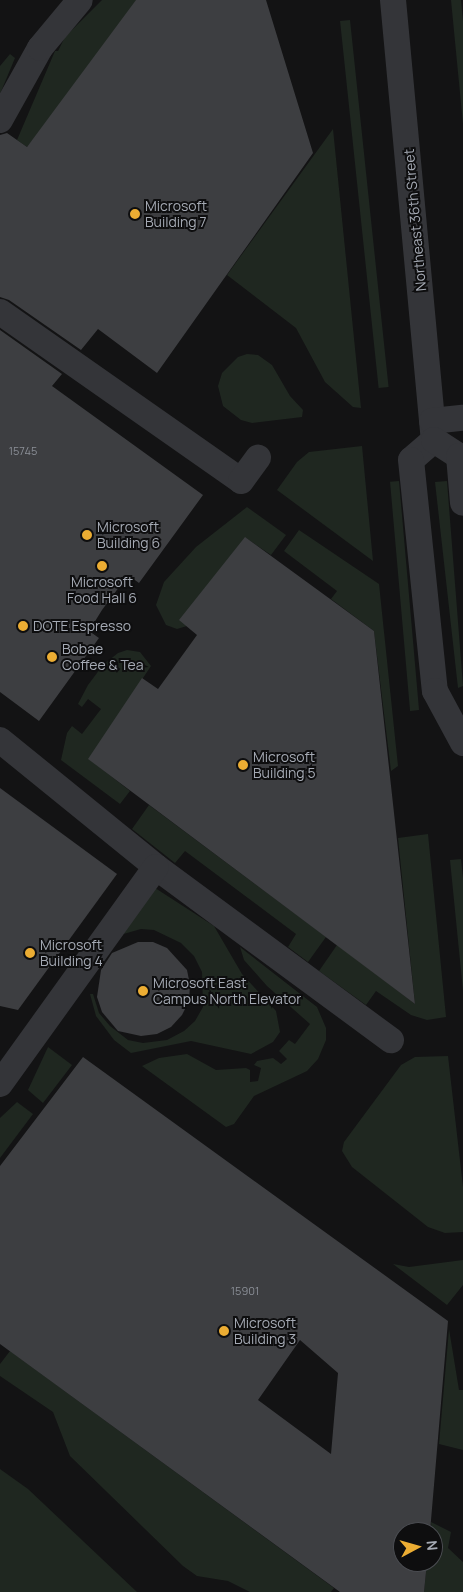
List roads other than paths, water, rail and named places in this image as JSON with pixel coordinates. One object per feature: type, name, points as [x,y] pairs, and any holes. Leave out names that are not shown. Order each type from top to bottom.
[{"type":"street","points":[[0,120],[40,48],[80,0]]},
{"type":"street","name":"Northeast 36th Street","points":[[393,0],[433,430]]},
{"type":"street","points":[[0,312],[241,481],[258,458]]},
{"type":"street","points":[[463,418],[433,430],[411,460],[435,690],[463,743]]},
{"type":"street","points":[[433,430],[459,456],[463,503]]},
{"type":"street","points":[[0,740],[156,867],[391,1040]]},
{"type":"street","points":[[0,1084],[156,867]]},
{"type":"place","name":"Microsoft Building 7","points":[[135,214]]},
{"type":"place","name":"Microsoft Building 6","points":[[87,535]]},
{"type":"place","name":"Microsoft Food Hall 6","points":[[102,566]]},
{"type":"place","name":"DOTE Espresso","points":[[23,626]]},
{"type":"place","name":"Bobae Coffee & Tea","points":[[52,657]]},
{"type":"place","name":"Microsoft Building 5","points":[[243,765]]},
{"type":"place","name":"Microsoft Building 4","points":[[30,953]]},
{"type":"place","name":"Microsoft East Campus North Elevator","points":[[143,991]]},
{"type":"place","name":"Microsoft Building 3","points":[[224,1331]]}]
